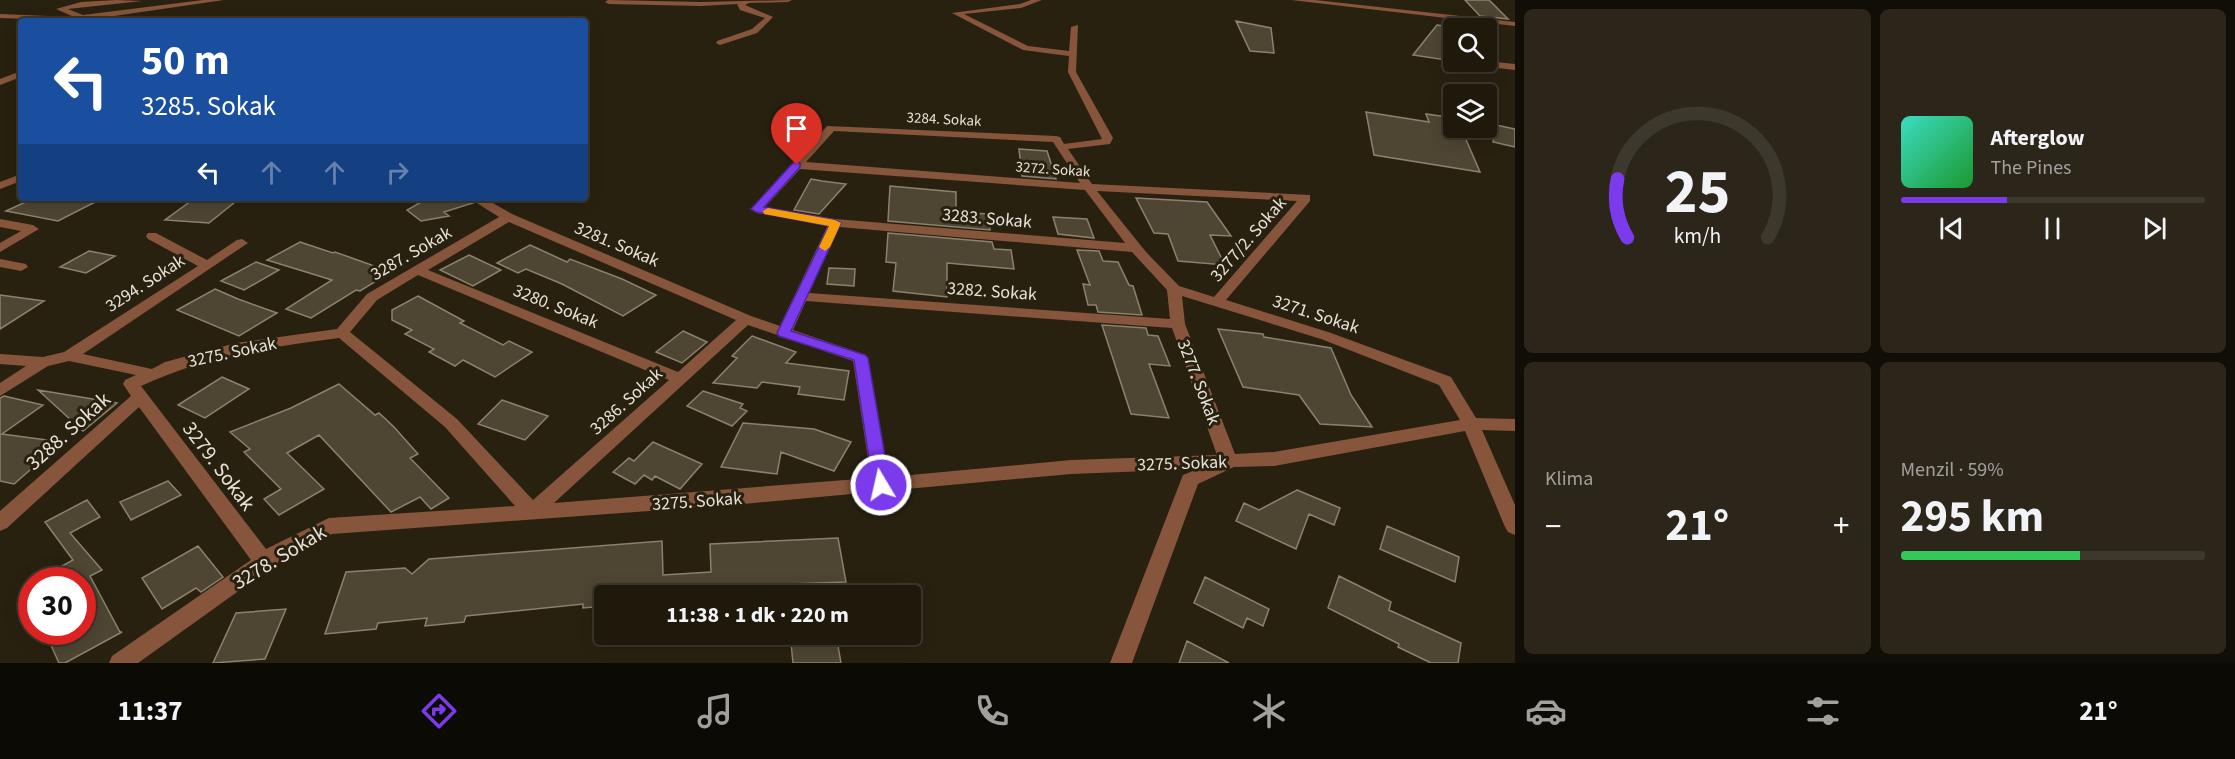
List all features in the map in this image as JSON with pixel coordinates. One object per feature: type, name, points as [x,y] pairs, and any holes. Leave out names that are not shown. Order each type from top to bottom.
[{"type":"street","points":[[76,18],[60,9],[81,4],[142,0]]},
{"type":"street","points":[[85,18],[220,0]]},
{"type":"street","points":[[609,2],[701,4],[788,0]]},
{"type":"street","points":[[1038,0],[1021,6],[956,13],[1026,48],[1073,54],[1075,27]]},
{"type":"street","points":[[1295,0],[1515,24]]},
{"type":"street","points":[[720,43],[747,34],[765,24],[769,16],[740,5],[748,1]]},
{"type":"street","points":[[0,16],[52,18]]},
{"type":"street","name":"3284. Sokak","points":[[797,165],[831,128],[1059,143],[1106,142],[1108,138],[1072,72],[1073,54]]},
{"type":"street","points":[[1497,65],[1515,67]]},
{"type":"street","points":[[0,82],[18,78]]},
{"type":"street","points":[[1059,143],[1088,187],[1148,264],[1174,289]]},
{"type":"street","name":"3272. Sokak","points":[[797,165],[1088,187],[1306,198]]},
{"type":"street","name":"3283. Sokak","points":[[797,165],[756,209],[835,223],[1136,248]]},
{"type":"street","points":[[0,186],[18,178]]},
{"type":"street","name":"3277/2. Sokak","points":[[1216,303],[1306,198]]},
{"type":"street","name":"3281. Sokak","points":[[480,201],[508,217],[746,319],[860,358],[881,485]]},
{"type":"street","name":"3287. Sokak","points":[[342,333],[372,297],[508,217]]},
{"type":"street","points":[[0,223],[33,229],[0,248]]},
{"type":"street","points":[[784,333],[835,223]]},
{"type":"street","points":[[153,236],[191,258],[209,264]]},
{"type":"street","name":"3294. Sokak","points":[[69,356],[242,243]]},
{"type":"street","points":[[0,263],[21,267]]},
{"type":"street","name":"3280. Sokak","points":[[417,270],[680,378]]},
{"type":"street","name":"3271. Sokak","points":[[1174,289],[1326,336],[1445,381],[1471,424]]},
{"type":"street","name":"3277. Sokak","points":[[1174,289],[1178,324],[1229,462]]},
{"type":"street","name":"3282. Sokak","points":[[802,297],[1178,324]]},
{"type":"street","name":"3286. Sokak","points":[[532,512],[746,319]]},
{"type":"street","points":[[342,333],[451,423],[532,512]]},
{"type":"street","name":"3275. Sokak","points":[[140,396],[131,384],[171,366],[236,348],[342,333]]},
{"type":"street","points":[[0,359],[43,362],[69,356],[153,374]]},
{"type":"street","points":[[0,391],[43,362]]},
{"type":"street","name":"3288. Sokak","points":[[0,522],[140,396]]},
{"type":"street","name":"3279. Sokak","points":[[140,396],[264,562]]},
{"type":"street","points":[[1471,424],[1515,527]]},
{"type":"street","name":"3275. Sokak","points":[[532,512],[732,498],[1071,467],[1274,459],[1471,424],[1515,425]]},
{"type":"street","points":[[1121,663],[1190,480],[1229,462]]},
{"type":"street","name":"3278. Sokak","points":[[120,663],[264,562],[329,526],[532,512]]},
{"type":"building","points":[[1465,0],[1489,0],[1508,19],[1480,16]]},
{"type":"building","points":[[1236,21],[1271,28],[1274,53],[1250,51]]},
{"type":"building","points":[[1437,25],[1443,26],[1443,60],[1413,55]]},
{"type":"building","points":[[1366,112],[1429,122],[1426,114],[1443,116],[1443,138],[1465,138],[1480,172],[1374,155]]},
{"type":"building","points":[[1497,125],[1515,129],[1515,147],[1493,142],[1494,138],[1497,138]]},
{"type":"building","points":[[1019,149],[1047,151],[1056,179],[1022,176]]},
{"type":"building","points":[[811,179],[846,184],[819,214],[794,210]]},
{"type":"building","points":[[890,186],[956,192],[956,212],[988,214],[990,230],[888,221]]},
{"type":"building","points":[[1136,198],[1207,202],[1231,236],[1210,235],[1225,265],[1178,261],[1168,234],[1154,233]]},
{"type":"building","points":[[28,201],[97,201],[58,221],[6,211]]},
{"type":"building","points":[[191,201],[236,201],[209,223],[165,220]]},
{"type":"building","points":[[423,201],[471,201],[473,203],[444,212],[449,216],[421,221],[407,210]]},
{"type":"building","points":[[1053,217],[1087,219],[1094,238],[1058,234]]},
{"type":"building","points":[[888,233],[992,242],[994,249],[1011,250],[1014,269],[947,263],[947,297],[893,291],[896,263],[886,262]]},
{"type":"building","points":[[300,242],[391,272],[360,291],[356,290],[311,318],[286,309],[332,280],[267,260]]},
{"type":"building","points":[[530,245],[567,262],[570,259],[622,279],[656,295],[623,316],[562,284],[526,269],[518,273],[497,263]]},
{"type":"building","points":[[1077,250],[1099,251],[1103,261],[1118,262],[1129,285],[1133,286],[1142,315],[1098,312],[1096,305],[1088,305],[1083,284],[1090,285]]},
{"type":"building","points":[[89,251],[115,256],[86,273],[60,267]]},
{"type":"building","points":[[469,255],[501,270],[473,286],[440,270]]},
{"type":"building","points":[[256,262],[279,270],[244,290],[221,281]]},
{"type":"building","points":[[829,268],[855,269],[854,286],[827,284]]},
{"type":"building","points":[[215,289],[277,313],[239,336],[177,310]]},
{"type":"building","points":[[0,295],[44,301],[0,329]]},
{"type":"building","points":[[418,296],[464,321],[460,323],[503,345],[509,341],[532,352],[495,377],[463,360],[455,366],[429,352],[434,349],[405,334],[412,330],[392,320],[392,310]]},
{"type":"building","points":[[1102,325],[1146,328],[1148,335],[1158,336],[1170,366],[1149,364],[1169,418],[1131,414]]},
{"type":"building","points":[[1218,329],[1263,334],[1264,337],[1331,348],[1351,395],[1372,427],[1320,424],[1299,395],[1243,387]]},
{"type":"building","points":[[683,331],[707,342],[682,363],[656,352]]},
{"type":"building","points":[[752,336],[796,352],[786,363],[849,371],[844,400],[798,394],[800,387],[762,382],[757,388],[713,383],[737,358],[732,356]]},
{"type":"building","points":[[222,377],[249,389],[205,418],[178,405]]},
{"type":"building","points":[[339,384],[375,415],[379,413],[394,427],[418,454],[410,458],[449,498],[431,509],[420,497],[391,512],[319,435],[287,453],[324,489],[279,515],[264,499],[281,489],[244,452],[250,449],[230,432],[291,408]]},
{"type":"building","points":[[38,390],[117,403],[83,431]]},
{"type":"building","points":[[703,391],[743,404],[740,408],[747,411],[732,426],[687,406]]},
{"type":"building","points":[[4,396],[43,405],[2,434],[62,442],[14,484],[0,481],[0,398]]},
{"type":"building","points":[[502,400],[548,416],[525,440],[478,424]]},
{"type":"building","points":[[743,423],[814,429],[851,442],[834,471],[781,452],[777,474],[721,467]]},
{"type":"building","points":[[653,442],[702,464],[680,489],[655,476],[652,480],[644,475],[635,484],[613,472],[629,458],[634,461]]},
{"type":"building","points":[[168,481],[181,495],[131,520],[120,502]]},
{"type":"building","points":[[1297,490],[1340,508],[1334,525],[1309,514],[1296,549],[1236,521],[1244,503],[1259,510]]},
{"type":"building","points":[[87,500],[100,517],[70,533],[102,570],[96,573],[96,567],[60,567],[73,560],[45,522]]},
{"type":"building","points":[[1387,526],[1459,557],[1455,582],[1380,549]]},
{"type":"building","points":[[838,538],[846,582],[761,585],[594,585],[594,607],[583,608],[583,604],[466,616],[464,622],[425,626],[427,618],[378,623],[376,629],[325,634],[346,572],[405,568],[412,574],[429,559],[662,541],[663,575],[711,572],[710,544]]},
{"type":"building","points":[[198,546],[223,577],[201,592],[196,588],[162,609],[142,578]]},
{"type":"building","points":[[1339,576],[1391,602],[1389,610],[1461,643],[1458,663],[1431,663],[1328,608]]},
{"type":"building","points":[[1205,577],[1269,609],[1263,626],[1247,618],[1243,628],[1194,603]]},
{"type":"building","points":[[96,587],[122,632],[65,663],[59,663],[51,645],[96,645]]},
{"type":"building","points":[[286,609],[265,659],[213,663],[236,613]]},
{"type":"building","points":[[1187,641],[1229,663],[1179,663]]},
{"type":"building","points":[[791,645],[838,645],[841,663],[793,663]]},
{"type":"slow traffic","points":[[768,211],[835,223],[825,247]]},
{"type":"route","points":[[797,165],[756,209],[835,223],[784,333],[860,358],[881,485]]}]
